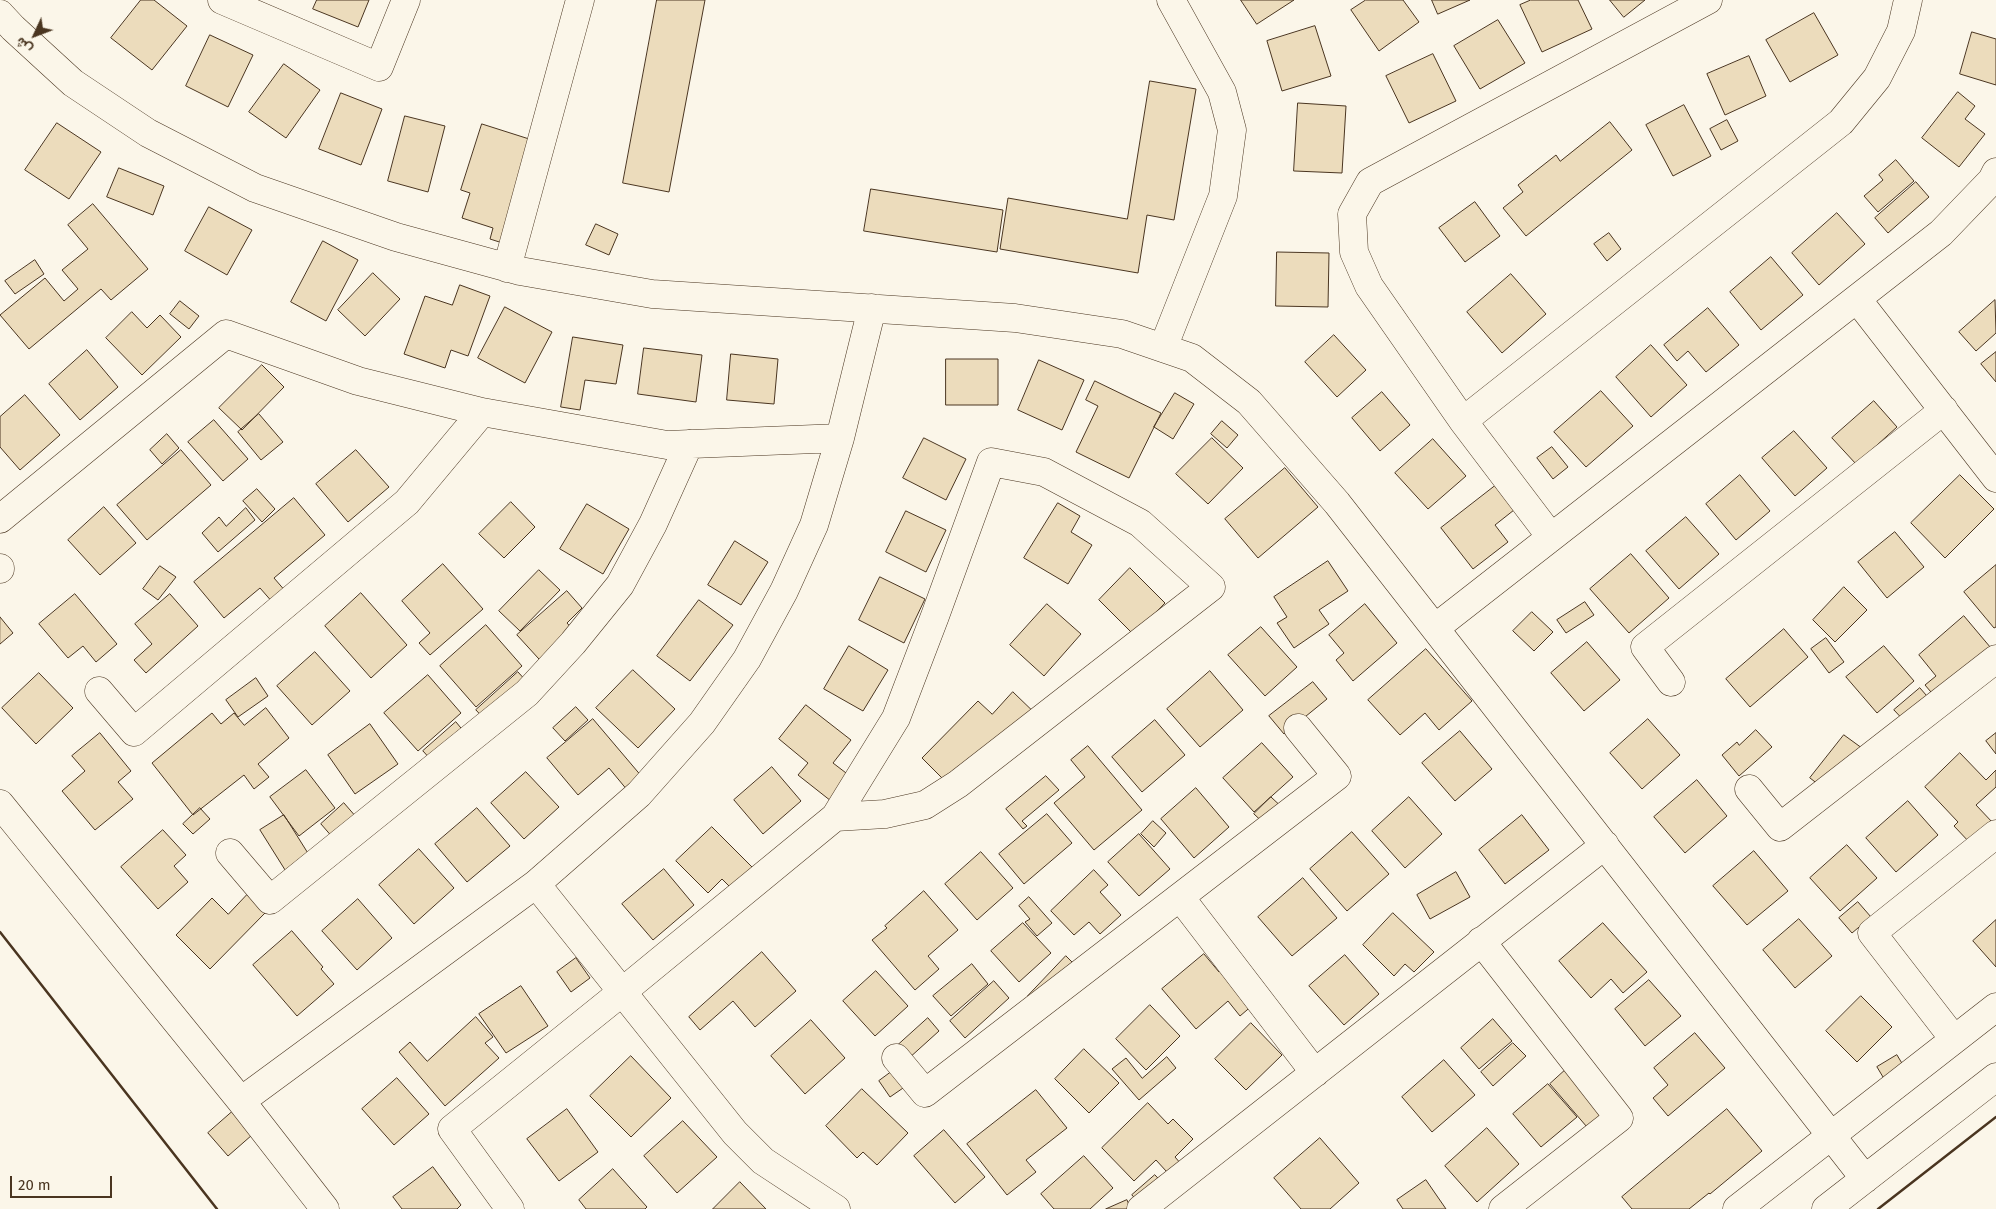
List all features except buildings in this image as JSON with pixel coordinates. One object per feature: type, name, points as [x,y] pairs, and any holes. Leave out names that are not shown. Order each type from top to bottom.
[{"type":"street","points":[[222,0],[380,67],[406,0]]},
{"type":"street","points":[[507,268],[580,0]]},
{"type":"street","points":[[1163,348],[1222,196],[1232,130],[1222,92],[1171,0]]},
{"type":"street","points":[[1552,537],[1463,421],[1369,286],[1354,252],[1352,214],[1370,182],[1708,0]]},
{"type":"street","points":[[1463,421],[1842,122],[1877,78],[1901,31],[1908,0]]},
{"type":"street","points":[[0,14],[73,84],[148,133],[255,188],[396,237],[507,268],[652,294],[1015,318],[1122,334],[1192,358],[1249,402],[1337,503],[1866,1178]]},
{"type":"street","points":[[1435,628],[1941,233],[1992,180],[1996,172]]},
{"type":"street","points":[[1857,299],[1996,478]]},
{"type":"street","points":[[241,1101],[536,884],[639,794],[702,723],[741,667],[784,590],[814,525],[840,438],[872,308]]},
{"type":"street","points":[[0,519],[226,334],[358,381],[482,412],[667,444],[840,438]]},
{"type":"street","points":[[1671,682],[1645,647],[1944,410]]},
{"type":"street","points":[[99,691],[134,732],[407,502],[482,412]]},
{"type":"street","points":[[230,853],[270,900],[527,693],[573,643],[620,585],[653,524],[689,444]]},
{"type":"street","points":[[510,1209],[452,1129],[835,817],[896,718],[991,462],[1044,472],[1140,522],[1211,587],[958,784],[925,805],[885,814],[835,817]]},
{"type":"street","points":[[1749,789],[1780,826],[1996,659]]},
{"type":"street","points":[[896,1058],[925,1093],[1337,776],[1298,728]]},
{"type":"street","points":[[0,804],[241,1101],[325,1209]]},
{"type":"street","points":[[1954,1039],[1872,932],[1996,834]]},
{"type":"street","points":[[1141,1209],[1605,845]]},
{"type":"street","points":[[536,884],[735,1133],[763,1161],[836,1209]]},
{"type":"street","points":[[1180,897],[1315,1073]]},
{"type":"street","points":[[1481,942],[1618,1118],[1503,1209]]},
{"type":"street","points":[[1737,1209],[1996,1007]]},
{"type":"street","points":[[1826,1209],[1996,1077]]},
{"type":"wall","points":[[0,932],[217,1209]]},
{"type":"wall","points":[[1878,1209],[1996,1117]]}]
